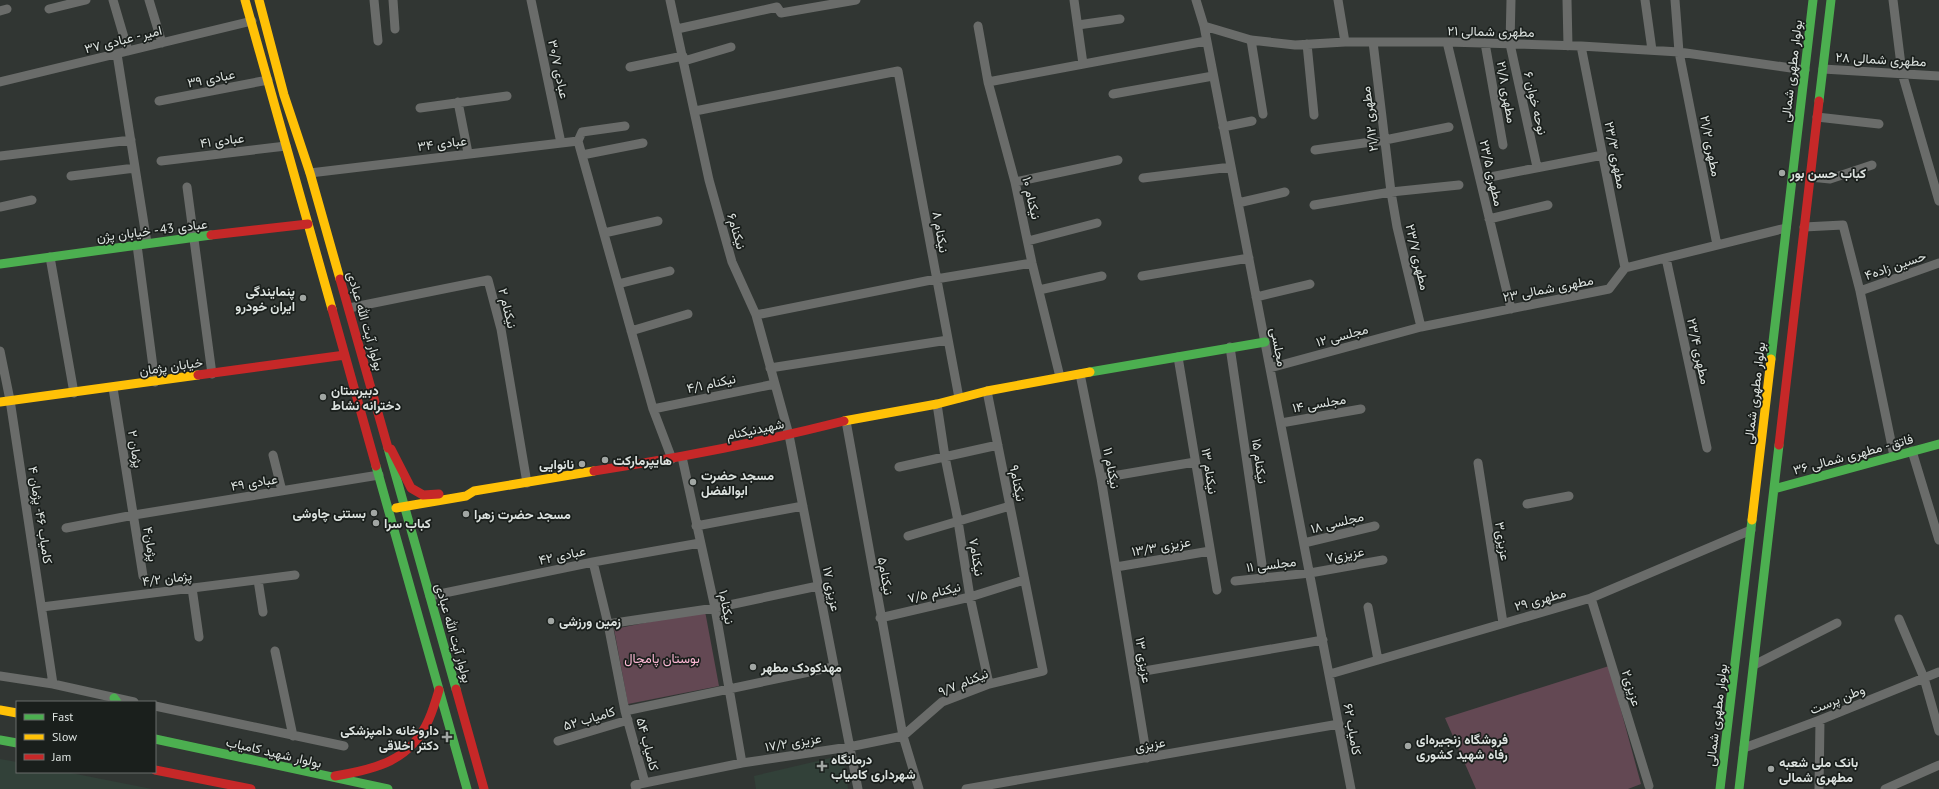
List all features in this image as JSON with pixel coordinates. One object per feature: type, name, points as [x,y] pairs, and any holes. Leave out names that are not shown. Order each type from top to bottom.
[{"type":"main road","points":[[246,0],[467,789]]},
{"type":"main road","name":"بولوار آیت الله عبادی","points":[[259,0],[284,95],[310,173],[484,789]]},
{"type":"main road","name":"بولوار مطهری شمالی","points":[[1720,789],[1813,0]]},
{"type":"main road","points":[[1739,789],[1831,0]]},
{"type":"main road","name":"عبادی 43 - خیابان پژن","points":[[0,264],[137,244],[308,224]]},
{"type":"main road","name":"شهیدنیکنام","points":[[474,491],[677,458],[789,435],[846,421],[937,404],[987,391],[1060,376],[1080,374],[1265,342]]},
{"type":"main road","points":[[1771,354],[1790,355]]},
{"type":"main road","name":"خیابان پژمان","points":[[0,402],[113,388],[345,355]]},
{"type":"main road","points":[[387,443],[401,465],[407,482],[415,491],[423,495],[431,495],[466,488],[474,491]]},
{"type":"main road","name":"فاتق - مطهری شمالی ۳۶","points":[[1774,489],[1939,444]]},
{"type":"main road","points":[[388,510],[466,496],[474,491]]},
{"type":"main road","points":[[327,777],[376,768],[397,758],[417,741],[428,722],[439,690]]},
{"type":"main road","points":[[1731,697],[1750,698]]},
{"type":"main road","points":[[0,710],[16,713]]},
{"type":"main road","name":"بولوار شهید کامیاب","points":[[156,739],[388,789]]},
{"type":"main road","points":[[0,740],[16,743]]},
{"type":"main road","points":[[156,770],[251,789]]},
{"type":"street","points":[[49,9],[86,0]]},
{"type":"street","points":[[113,0],[128,51]]},
{"type":"street","points":[[149,0],[162,43]]},
{"type":"street","points":[[374,0],[378,41]]},
{"type":"street","points":[[393,0],[395,29]]},
{"type":"street","name":"عبادی ۳۰/۷","points":[[531,0],[561,143]]},
{"type":"street","name":"نیکنام۶","points":[[670,0],[696,111],[709,180],[732,262],[756,315],[789,435]]},
{"type":"street","points":[[677,29],[777,7],[781,13],[856,0]]},
{"type":"street","points":[[1074,0],[1083,64]]},
{"type":"street","points":[[1196,0],[1204,26]]},
{"type":"street","points":[[1338,0],[1345,42]]},
{"type":"street","name":"نوحه خوان ۶","points":[[1511,0],[1510,44],[1537,168]]},
{"type":"street","points":[[1567,0],[1568,46]]},
{"type":"street","points":[[1646,0],[1652,50]]},
{"type":"street","name":"مطهری ۲۱/۲","points":[[1675,0],[1679,52],[1717,245]]},
{"type":"street","points":[[1893,0],[1902,73],[1939,201]]},
{"type":"street","points":[[1078,25],[1120,19]]},
{"type":"street","name":"امیر - عبادی ۳۷","points":[[0,82],[252,21]]},
{"type":"street","name":"نیکنام ۱۰","points":[[978,26],[988,82],[1015,182],[1032,263],[1060,376]]},
{"type":"street","name":"مطهری شمالی ۲۱","points":[[1204,26],[1251,40],[1295,45],[1345,42],[1447,42],[1581,46],[1679,52],[1805,70]]},
{"type":"street","name":"مجلسی","points":[[1204,26],[1330,674]]},
{"type":"street","points":[[1251,40],[1263,114]]},
{"type":"street","points":[[988,82],[1206,41]]},
{"type":"street","name":"مطهری ۲۱/۱۲","points":[[1374,42],[1391,192]]},
{"type":"street","name":"مطهری ۲۳/۵","points":[[1447,42],[1511,309]]},
{"type":"street","points":[[1307,44],[1314,115]]},
{"type":"street","name":"مطهری ۲۱/۸","points":[[1485,44],[1503,145]]},
{"type":"street","name":"مطهری ۲۳/۳","points":[[1581,46],[1625,268]]},
{"type":"street","points":[[630,67],[683,58],[731,47]]},
{"type":"street","points":[[117,54],[147,243]]},
{"type":"street","name":"مطهری شمالی ۲۸","points":[[1822,69],[1939,76]]},
{"type":"street","name":"نیکنام ۸","points":[[696,111],[898,71],[959,398]]},
{"type":"street","points":[[1114,94],[1213,76]]},
{"type":"street","name":"عبادی ۳۹","points":[[159,101],[268,80]]},
{"type":"street","points":[[420,108],[507,96]]},
{"type":"street","points":[[458,102],[468,153]]},
{"type":"street","points":[[1817,117],[1879,124]]},
{"type":"street","points":[[1223,127],[1252,121]]},
{"type":"street","points":[[578,141],[582,132],[625,126]]},
{"type":"street","points":[[1315,150],[1385,140],[1449,127]]},
{"type":"street","points":[[0,156],[131,140]]},
{"type":"street","name":"عبادی ۳۴","points":[[310,173],[578,141]]},
{"type":"street","name":"نیکنام۱","points":[[578,141],[654,409],[677,458],[696,526],[714,608],[742,763]]},
{"type":"street","points":[[582,155],[643,143]]},
{"type":"street","name":"عبادی ۴۱","points":[[161,161],[286,146]]},
{"type":"street","points":[[1480,179],[1603,155]]},
{"type":"street","points":[[1015,182],[1118,160]]},
{"type":"street","points":[[1810,178],[1830,179],[1872,165]]},
{"type":"street","points":[[1143,178],[1231,167]]},
{"type":"street","points":[[71,176],[135,168]]},
{"type":"street","points":[[1314,205],[1391,192],[1459,184]]},
{"type":"street","points":[[187,187],[212,374]]},
{"type":"street","points":[[1238,203],[1285,192]]},
{"type":"street","name":"مطهری ۲۳/۷","points":[[1391,192],[1397,227],[1421,327]]},
{"type":"street","points":[[0,207],[32,200]]},
{"type":"street","points":[[1489,219],[1548,205]]},
{"type":"street","points":[[604,233],[658,221]]},
{"type":"street","points":[[1028,241],[1097,223]]},
{"type":"street","points":[[1804,227],[1844,224],[1860,291],[1894,456]]},
{"type":"street","points":[[1625,268],[1786,228]]},
{"type":"street","points":[[137,244],[155,382]]},
{"type":"street","points":[[50,257],[74,393]]},
{"type":"street","points":[[1142,276],[1248,258]]},
{"type":"street","name":"مطهری ۲۳/۴","points":[[1666,258],[1707,448]]},
{"type":"street","points":[[756,315],[936,279],[1032,263]]},
{"type":"street","name":"حسین زاده۴","points":[[1860,291],[1939,263]]},
{"type":"street","name":"مطهری شمالی ۲۳","points":[[1421,327],[1608,289],[1625,268]]},
{"type":"street","points":[[618,284],[670,271]]},
{"type":"street","points":[[1039,290],[1102,276]]},
{"type":"street","name":"نیکنام ۲","points":[[348,308],[488,280],[501,329],[527,483]]},
{"type":"street","points":[[1256,297],[1310,284]]},
{"type":"street","points":[[631,331],[688,314]]},
{"type":"street","name":"مجلسی ۱۲","points":[[1270,368],[1421,327]]},
{"type":"street","points":[[770,368],[948,340]]},
{"type":"street","name":"نیکنام ۱۵","points":[[1230,347],[1264,578]]},
{"type":"street","name":"کامیاب ۴۶- پژمان ۴","points":[[0,351],[10,400],[53,684]]},
{"type":"street","name":"نیکنام ۱۳","points":[[1178,357],[1216,590]]},
{"type":"street","name":"نیکنام ۱۱","points":[[1080,374],[1101,478],[1116,567]]},
{"type":"street","name":"نیکنام ۴/۱","points":[[654,409],[775,384]]},
{"type":"street","name":"پژمان ۲","points":[[113,388],[134,515]]},
{"type":"street","name":"نیکنام۹","points":[[987,391],[1043,671]]},
{"type":"street","name":"نیکنام۷","points":[[937,404],[970,597],[989,684]]},
{"type":"street","name":"مجلسی ۱۴","points":[[1281,423],[1361,409]]},
{"type":"street","name":"نیکنام۵","points":[[846,421],[880,618],[903,736],[918,789]]},
{"type":"street","name":"عزیزی ۱۷","points":[[789,435],[848,747],[858,789]]},
{"type":"street","points":[[899,467],[998,444]]},
{"type":"street","points":[[1912,451],[1939,540]]},
{"type":"street","points":[[273,455],[282,491]]},
{"type":"street","points":[[1101,478],[1195,462]]},
{"type":"street","name":"عزیزی۳","points":[[1478,463],[1504,623]]},
{"type":"street","name":"عبادی ۴۹","points":[[66,528],[134,515],[379,475]]},
{"type":"street","points":[[1528,504],[1569,496]]},
{"type":"street","points":[[696,526],[803,506]]},
{"type":"street","points":[[908,536],[1010,506]]},
{"type":"street","name":"پژمان۴","points":[[134,515],[143,576]]},
{"type":"street","name":"مجلسی ۱۸","points":[[1304,543],[1375,526]]},
{"type":"street","name":"مطهری ۲۹","points":[[1330,674],[1591,598],[1750,530]]},
{"type":"street","name":"عبادی ۴۲","points":[[430,596],[593,562],[700,543]]},
{"type":"street","name":"عزیزی ۱۳/۳","points":[[1116,567],[1210,551]]},
{"type":"street","name":"عزیزی۷","points":[[1310,573],[1383,560]]},
{"type":"street","name":"کامیاب ۵۴","points":[[593,562],[608,624],[626,716],[645,783]]},
{"type":"street","name":"عزیزی ۱۳","points":[[1116,567],[1147,758]]},
{"type":"street","name":"مجلسی ۱۱","points":[[1235,581],[1310,573]]},
{"type":"street","name":"پژمان ۴/۲","points":[[42,607],[295,575]]},
{"type":"street","points":[[258,580],[263,612]]},
{"type":"street","points":[[970,597],[1024,580]]},
{"type":"street","points":[[608,624],[714,608],[818,586]]},
{"type":"street","points":[[192,588],[199,637]]},
{"type":"street","name":"نیکنام ۷/۵","points":[[880,618],[970,597]]},
{"type":"street","name":"عزیزی۲","points":[[1591,598],[1649,786]]},
{"type":"street","points":[[1368,607],[1378,660]]},
{"type":"street","points":[[1899,619],[1924,678],[1939,731]]},
{"type":"street","points":[[1754,665],[1837,623]]},
{"type":"street","points":[[1133,673],[1324,640]]},
{"type":"street","points":[[275,651],[292,736]]},
{"type":"street","name":"کامیاب ۵۲","points":[[558,742],[626,716],[728,688],[833,667]]},
{"type":"street","name":"نیکنام ۹/۷","points":[[903,736],[942,702],[989,684],[1043,671]]},
{"type":"street","name":"وطن پرست","points":[[1744,748],[1820,720],[1939,672]]},
{"type":"street","name":"کامیاب ۶۲","points":[[1330,674],[1351,789]]},
{"type":"street","points":[[0,676],[53,684],[115,700]]},
{"type":"street","points":[[156,706],[344,746]]},
{"type":"street","points":[[1818,789],[1820,720]]},
{"type":"street","name":"عزیزی","points":[[966,789],[1339,724]]},
{"type":"street","points":[[848,747],[903,736]]},
{"type":"street","name":"عزیزی ۱۷/۲","points":[[645,783],[742,763],[848,747]]},
{"type":"street","points":[[1885,789],[1939,765]]},
{"type":"street","points":[[636,789],[635,785],[645,783]]},
{"type":"shaded area","name":"درمانگاه شهرداری کامیاب","points":[[843,755],[848,789],[756,789],[754,776]]},
{"type":"shaded area","points":[[0,759],[16,762],[16,773],[71,773],[152,789],[0,789]]},
{"type":"green space","name":"بوستان پامچال","points":[[705,611],[719,686],[628,704],[614,629]]},
{"type":"green space","points":[[1609,666],[1641,784],[1628,789],[1476,789],[1445,718]]},
{"type":"traffic: fast","points":[[1771,359],[1813,0]]},
{"type":"traffic: fast","points":[[1819,101],[1831,0]]},
{"type":"traffic: fast","points":[[0,264],[211,235]]},
{"type":"traffic: fast","points":[[1090,372],[1265,342]]},
{"type":"traffic: fast","points":[[1774,489],[1939,444]]},
{"type":"traffic: fast","points":[[1739,789],[1779,445]]},
{"type":"traffic: fast","points":[[388,448],[456,689]]},
{"type":"traffic: fast","points":[[376,466],[467,789]]},
{"type":"traffic: fast","points":[[1720,789],[1752,520]]},
{"type":"traffic: fast","points":[[156,739],[388,789]]},
{"type":"traffic: fast","points":[[0,740],[16,743]]},
{"type":"traffic: slow","points":[[245,0],[332,309]]},
{"type":"traffic: slow","points":[[259,0],[284,95],[310,173],[340,279]]},
{"type":"traffic: slow","points":[[1752,520],[1771,359]]},
{"type":"traffic: slow","points":[[844,421],[937,404],[987,391],[1090,372]]},
{"type":"traffic: slow","points":[[0,402],[198,375]]},
{"type":"traffic: slow","points":[[396,508],[466,496],[474,491],[594,471]]},
{"type":"traffic: slow","points":[[0,710],[16,713]]},
{"type":"traffic: jam","points":[[1779,445],[1819,101]]},
{"type":"traffic: jam","points":[[211,235],[308,224]]},
{"type":"traffic: jam","points":[[340,279],[388,448]]},
{"type":"traffic: jam","points":[[332,309],[376,466]]},
{"type":"traffic: jam","points":[[198,375],[345,355]]},
{"type":"traffic: jam","points":[[594,471],[720,449],[844,421]]},
{"type":"traffic: jam","points":[[391,449],[411,488],[423,495],[439,494]]},
{"type":"traffic: jam","points":[[456,689],[484,789]]},
{"type":"traffic: jam","points":[[335,776],[378,766],[391,761],[402,754],[412,745],[421,733],[430,716],[439,690]]},
{"type":"traffic: jam","points":[[156,770],[251,789]]},
{"type":"place","name":"كباب حسن بور","points":[[1782,173]]},
{"type":"place","name":"پنمایندگی ایران خودرو","points":[[303,298]]},
{"type":"place","name":"دبیرستان دخترانه نشاط","points":[[323,397]]},
{"type":"place","name":"هایپرمارکت","points":[[605,460]]},
{"type":"place","name":"نانوایی","points":[[582,464]]},
{"type":"place","name":"مسجد حضرت ابوالفضل","points":[[693,482]]},
{"type":"place","name":"بستنی چاوشی","points":[[374,513]]},
{"type":"place","name":"مسجد حضرت زهرا","points":[[466,514]]},
{"type":"place","name":"کباب سرا","points":[[376,523]]},
{"type":"place","name":"زمین ورزشی","points":[[551,621]]},
{"type":"place","name":"مهدکودک مطهر","points":[[753,667]]},
{"type":"place","name":"داروخانه دامپزشکی دکتر اخلاقی","points":[[447,737]]},
{"type":"place","name":"فروشگاه زنجیره‌ای رفاه شهید کشوری","points":[[1408,746]]},
{"type":"place","name":"درمانگاه شهرداری کامیاب","points":[[822,766]]},
{"type":"place","name":"بانک ملی شعبه مطهری شمالی","points":[[1771,769]]}]
